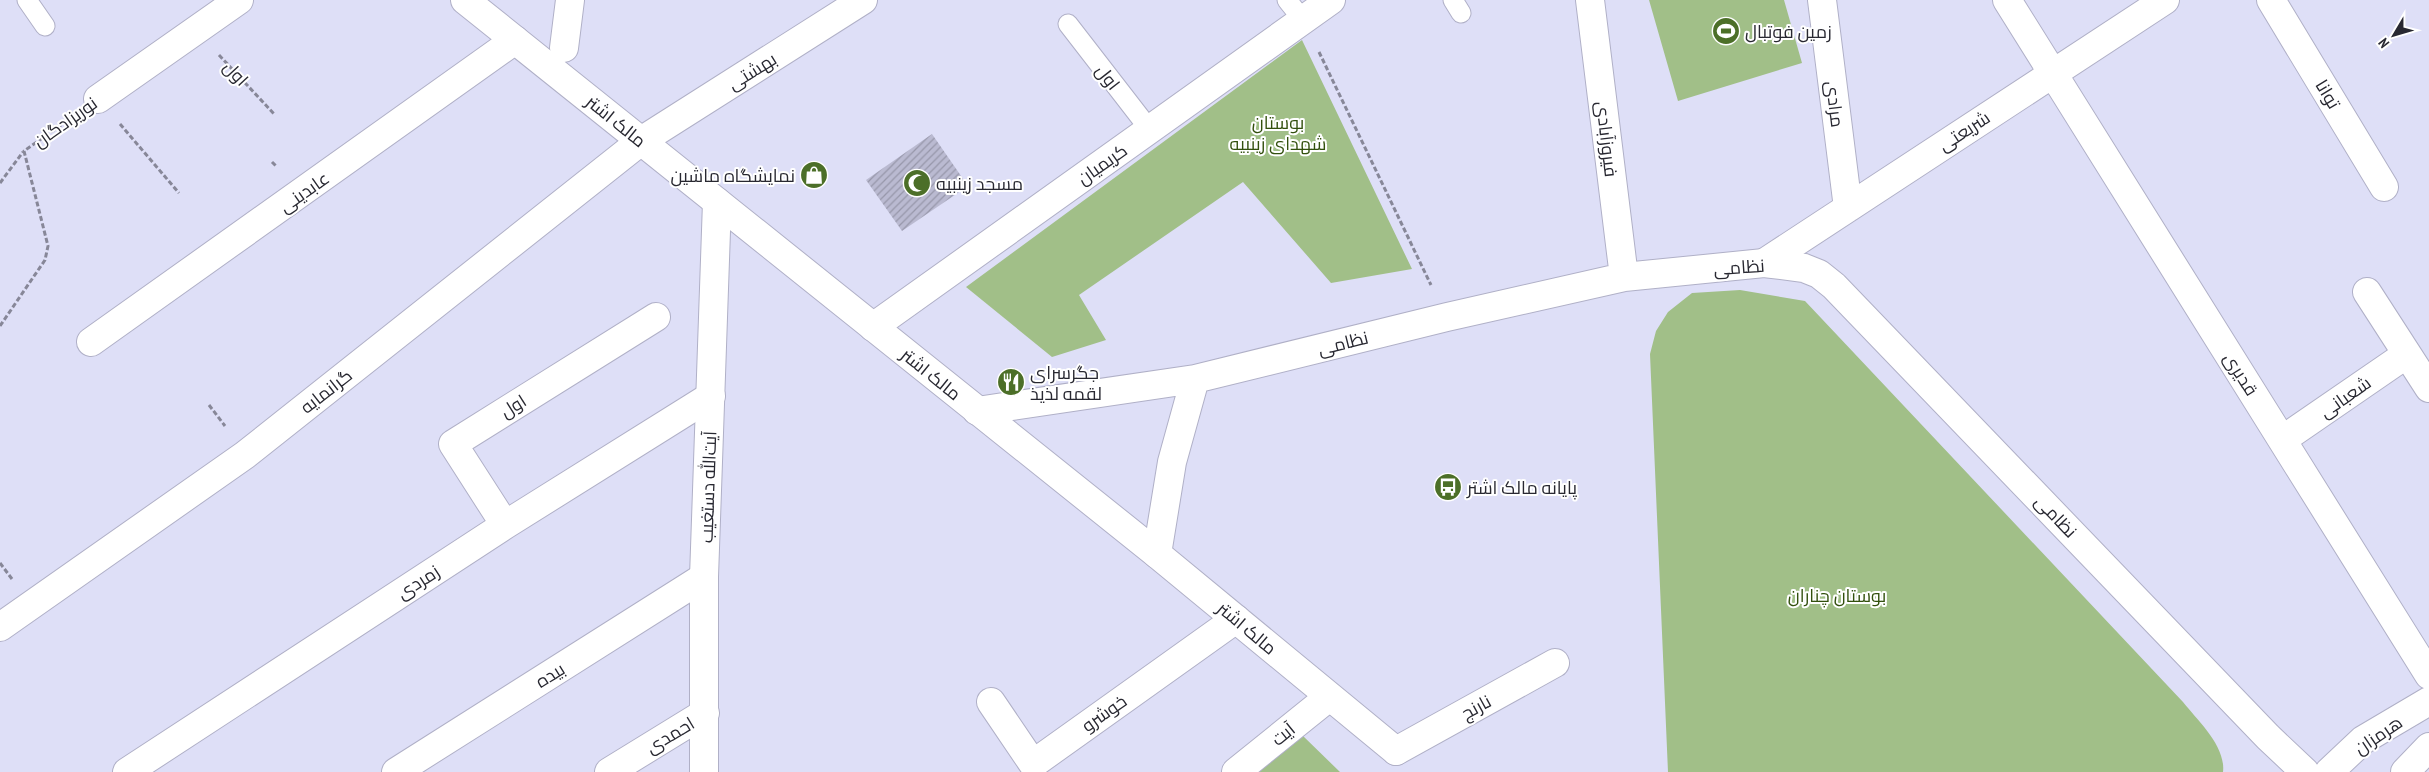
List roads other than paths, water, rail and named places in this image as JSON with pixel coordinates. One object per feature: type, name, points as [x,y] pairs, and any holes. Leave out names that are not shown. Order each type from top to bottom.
[{"type":"street","name":"نوریزادگان","points":[[98,99],[239,0]]},
{"type":"street","points":[[564,48],[570,0]]},
{"type":"street","name":"بهشتی","points":[[641,141],[861,0]]},
{"type":"street","name":"کریمیان","points":[[873,327],[1150,130],[1295,10],[1331,0]]},
{"type":"street","name":"فیروزآبادی","points":[[1590,0],[1624,277]]},
{"type":"street","name":"مرادی","points":[[1822,0],[1848,208]]},
{"type":"street","name":"قدیری","points":[[2008,0],[2429,675]]},
{"type":"street","name":"شریعتی","points":[[1764,263],[2165,0]]},
{"type":"street","name":"توانا","points":[[2272,0],[2384,187]]},
{"type":"street","name":"مالک اشتر","points":[[479,3],[515,40],[1157,554],[1396,751]]},
{"type":"street","name":"عابدینی","points":[[91,342],[515,40]]},
{"type":"street","name":"گرانمایه","points":[[0,627],[245,454],[641,141]]},
{"type":"street","name":"آیت‌الله دستغیب","points":[[704,772],[704,577],[717,202]]},
{"type":"street","name":"نظامی","points":[[977,411],[1195,379],[1447,317],[1624,277],[1764,263],[1804,268],[1819,274],[1834,286],[2254,723],[2305,772]]},
{"type":"street","points":[[2367,292],[2429,388]]},
{"type":"street","name":"اول","points":[[505,525],[453,444],[656,317]]},
{"type":"street","name":"شعبانی","points":[[2282,440],[2407,354]]},
{"type":"street","points":[[1157,554],[1172,462],[1195,379]]},
{"type":"street","name":"زمردی","points":[[126,772],[505,525],[711,396]]},
{"type":"street","name":"بیده","points":[[396,772],[704,577]]},
{"type":"street","name":"خوشرو","points":[[991,702],[1033,764],[1236,619]]},
{"type":"street","name":"نارنج","points":[[1396,751],[1555,663]]},
{"type":"street","name":"آیت","points":[[1236,772],[1329,697]]},
{"type":"street","name":"هرمزان","points":[[2329,772],[2363,740],[2429,701]]},
{"type":"street","name":"احمدی","points":[[609,772],[705,713]]},
{"type":"street","points":[[2405,772],[2429,747]]},
{"type":"lane","points":[[27,0],[45,26]]},
{"type":"lane","name":"اول","points":[[1068,24],[1150,130]]},
{"type":"place","name":"زمین فوتبال","points":[[1726,31]]},
{"type":"place","name":"نمایشگاه ماشین","points":[[814,175]]},
{"type":"place","name":"مسجد زینبیه","points":[[917,183]]},
{"type":"place","name":"جگرسرای لقمه لذیذ","points":[[1011,382]]},
{"type":"place","name":"پایانه مالک اشتر","points":[[1448,487]]},
{"type":"park label","name":"بوستان شهدای زینبیه","points":[[1278,132]]},
{"type":"park label","name":"بوستان چناران","points":[[1837,595]]}]
